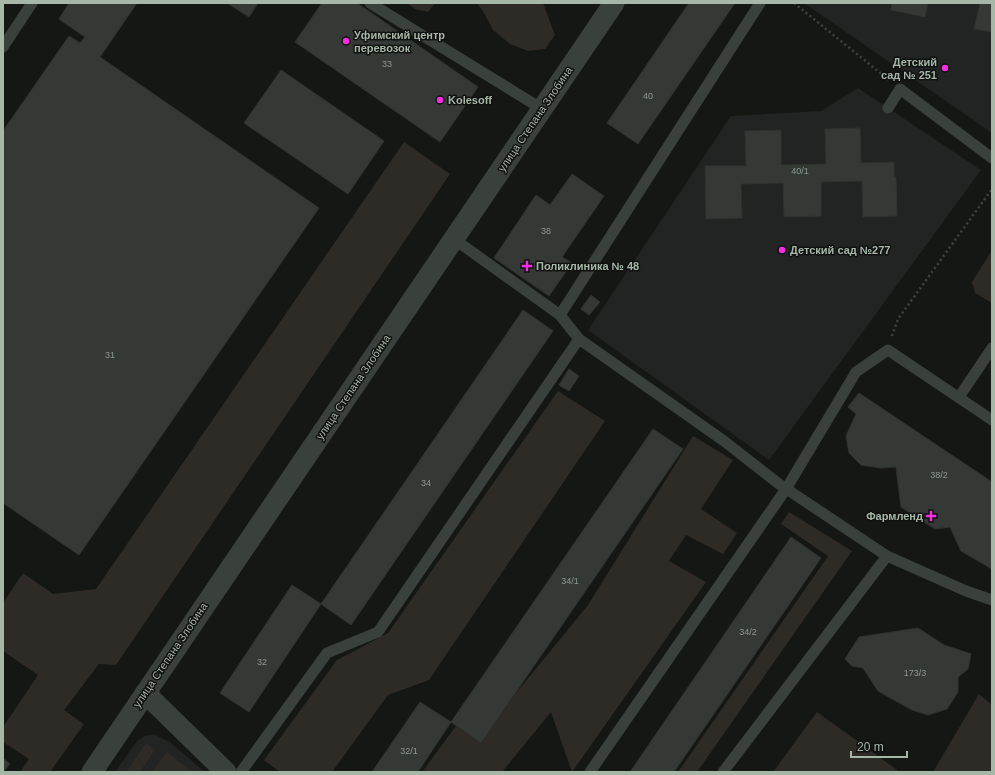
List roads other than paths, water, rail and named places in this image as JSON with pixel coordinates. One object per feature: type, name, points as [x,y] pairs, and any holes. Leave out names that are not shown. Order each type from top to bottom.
[{"type":"street","name":"улица Степана Злобина","points":[[92,772],[144,693],[614,3]]},
{"type":"street","points":[[144,693],[226,772]]},
{"type":"lane","points":[[3,47],[32,3]]},
{"type":"lane","points":[[370,3],[542,109]]},
{"type":"lane","points":[[560,314],[760,3]]},
{"type":"lane","points":[[888,108],[900,90],[992,158]]},
{"type":"lane","points":[[454,239],[560,314],[579,338],[724,442],[786,489],[886,556],[966,591],[992,600]]},
{"type":"lane","points":[[241,772],[327,653],[378,632],[579,338]]},
{"type":"lane","points":[[959,397],[992,348]]},
{"type":"lane","points":[[590,772],[786,489],[856,372],[888,350],[992,420]]},
{"type":"lane","points":[[723,772],[886,556]]},
{"type":"place","name":"Уфимский центр перевозок","points":[[346,41]]},
{"type":"place","name":"Детский сад № 251","points":[[945,68]]},
{"type":"place","name":"Kolesoff","points":[[440,100]]},
{"type":"place","name":"Детский сад №277","points":[[782,250]]},
{"type":"place","name":"Поликлиника № 48","points":[[527,266]]},
{"type":"place","name":"Фармленд","points":[[931,516]]}]
